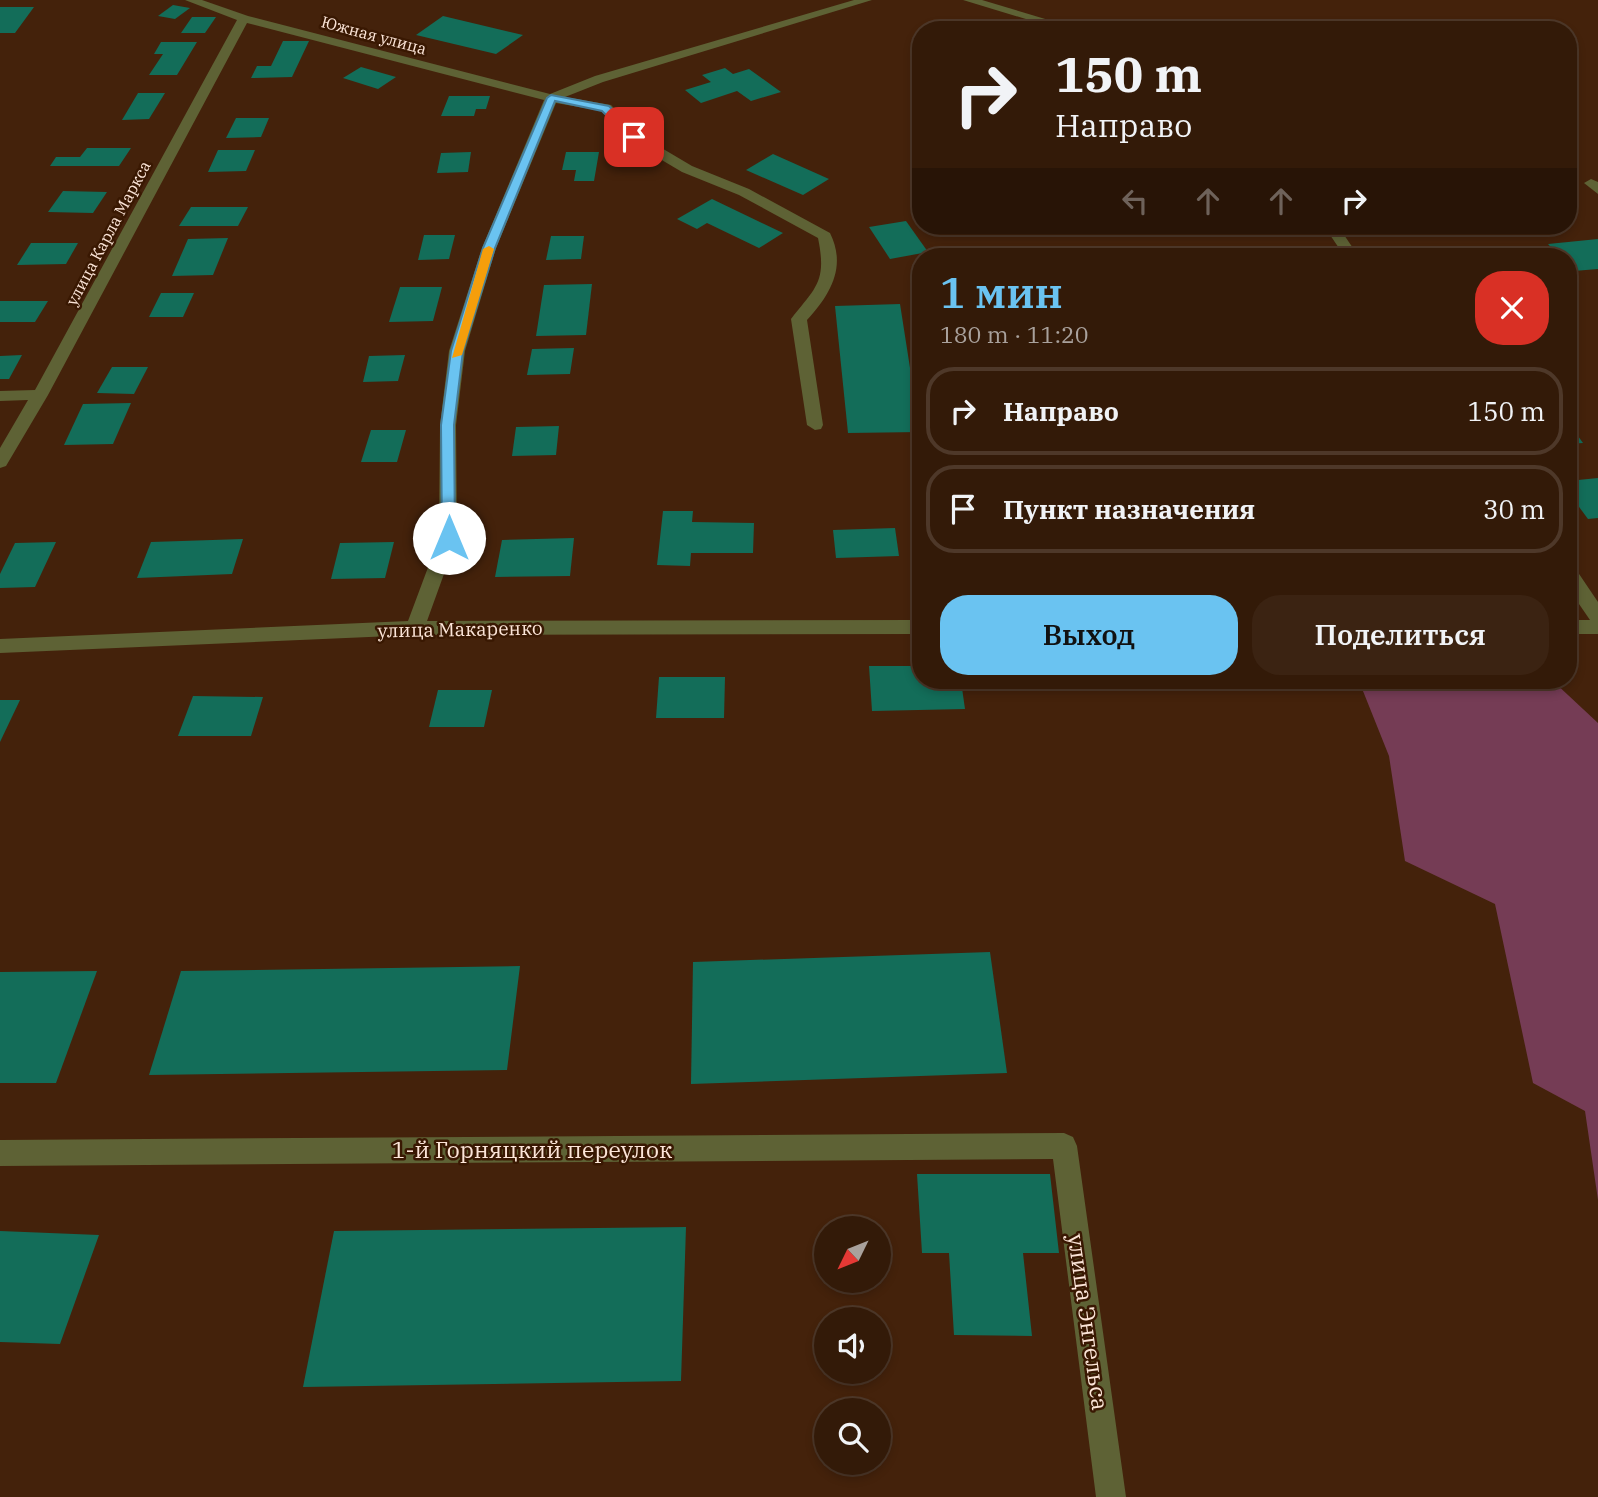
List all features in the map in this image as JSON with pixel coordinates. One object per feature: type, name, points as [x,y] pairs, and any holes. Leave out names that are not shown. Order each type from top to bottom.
[{"type":"street","name":"Южная улица","points":[[191,0],[244,18],[551,98],[606,108],[634,137],[687,169],[744,192],[825,236],[832,267],[823,294],[799,320],[815,425]]},
{"type":"street","points":[[415,628],[449,538],[447,425],[457,351],[489,248],[551,98],[599,79],[866,0]]},
{"type":"street","points":[[969,0],[1044,21]]},
{"type":"street","name":"улица Карла Маркса","points":[[0,462],[40,395],[244,18]]},
{"type":"street","points":[[0,396],[40,395]]},
{"type":"street","points":[[1577,586],[1598,617]]},
{"type":"street","name":"улица Макаренко","points":[[0,646],[415,628],[912,627]]},
{"type":"street","points":[[1577,627],[1598,627]]},
{"type":"street","name":"1-й Горняцкий переулок","points":[[0,1153],[1064,1146]]},
{"type":"street","name":"улица Энгельса","points":[[1064,1146],[1111,1497]]},
{"type":"shaded area","points":[[1362,689],[1562,689],[1598,723],[1598,1200],[1585,1111],[1533,1083],[1495,904],[1405,861],[1389,756]]},
{"type":"building","points":[[173,5],[190,8],[175,19],[158,16]]},
{"type":"building","points":[[0,7],[34,7],[15,33],[0,33]]},
{"type":"building","points":[[443,16],[523,35],[496,54],[416,35]]},
{"type":"building","points":[[192,17],[216,17],[205,33],[181,33]]},
{"type":"building","points":[[283,41],[309,41],[292,77],[251,78],[257,66],[271,66]]},
{"type":"building","points":[[161,42],[197,42],[177,75],[149,75],[163,54],[154,54]]},
{"type":"building","points":[[361,67],[396,77],[378,89],[343,78]]},
{"type":"building","points":[[725,68],[733,74],[749,69],[781,92],[751,101],[737,91],[701,103],[685,90],[711,82],[702,75]]},
{"type":"building","points":[[138,93],[165,93],[149,119],[122,120]]},
{"type":"building","points":[[449,96],[490,96],[486,109],[476,109],[474,116],[441,116]]},
{"type":"building","points":[[236,118],[269,118],[261,137],[226,138]]},
{"type":"building","points":[[87,148],[131,148],[119,166],[50,166],[56,157],[80,157]]},
{"type":"building","points":[[218,150],[255,150],[246,171],[208,172]]},
{"type":"building","points":[[471,152],[468,172],[437,173],[441,153]]},
{"type":"building","points":[[566,152],[599,152],[594,181],[574,181],[576,170],[562,170]]},
{"type":"building","points":[[773,154],[829,179],[803,195],[746,170]]},
{"type":"building","points":[[63,191],[107,192],[93,213],[48,212]]},
{"type":"building","points":[[712,199],[783,233],[759,248],[707,223],[697,229],[677,219]]},
{"type":"building","points":[[191,207],[248,207],[238,226],[179,226]]},
{"type":"building","points":[[906,221],[912,229],[912,235],[916,235],[925,248],[912,248],[912,255],[890,259],[869,227]]},
{"type":"building","points":[[424,235],[455,235],[449,259],[418,260]]},
{"type":"building","points":[[551,236],[584,236],[581,259],[546,260]]},
{"type":"building","points":[[228,238],[213,275],[172,276],[188,239]]},
{"type":"building","points":[[1598,239],[1598,269],[1577,271],[1577,248],[1552,248],[1548,244]]},
{"type":"building","points":[[31,243],[78,243],[66,264],[17,265]]},
{"type":"building","points":[[592,284],[586,335],[536,336],[544,285]]},
{"type":"building","points":[[400,287],[442,287],[433,321],[389,322]]},
{"type":"building","points":[[161,293],[194,293],[183,317],[149,317]]},
{"type":"building","points":[[0,301],[48,301],[35,322],[0,322]]},
{"type":"building","points":[[900,304],[912,381],[912,432],[848,433],[835,306]]},
{"type":"building","points":[[574,348],[570,374],[527,375],[532,349]]},
{"type":"building","points":[[22,355],[9,379],[0,379],[0,356]]},
{"type":"building","points":[[405,355],[398,381],[363,382],[369,356]]},
{"type":"building","points":[[112,367],[148,367],[134,394],[97,393]]},
{"type":"building","points":[[131,403],[113,444],[64,445],[83,404]]},
{"type":"building","points":[[559,426],[556,455],[512,456],[516,427]]},
{"type":"building","points":[[371,430],[406,430],[397,462],[361,462]]},
{"type":"building","points":[[1598,478],[1598,518],[1588,519],[1577,504],[1577,480]]},
{"type":"building","points":[[663,511],[693,511],[692,522],[754,523],[753,553],[691,553],[690,566],[657,565]]},
{"type":"building","points":[[895,528],[899,556],[836,558],[833,530]]},
{"type":"building","points":[[574,538],[570,576],[495,577],[502,540]]},
{"type":"building","points":[[243,539],[232,574],[137,578],[151,542]]},
{"type":"building","points":[[56,542],[35,587],[0,588],[0,574],[15,543]]},
{"type":"building","points":[[394,542],[385,578],[331,579],[340,543]]},
{"type":"building","points":[[869,666],[912,666],[912,689],[962,689],[965,709],[872,711]]},
{"type":"building","points":[[659,677],[725,677],[724,718],[656,718]]},
{"type":"building","points":[[438,690],[492,690],[484,727],[429,727]]},
{"type":"building","points":[[193,696],[263,697],[251,736],[178,736]]},
{"type":"building","points":[[0,700],[20,700],[0,742]]},
{"type":"building","points":[[990,952],[1007,1073],[691,1084],[693,962]]},
{"type":"building","points":[[520,966],[507,1070],[149,1075],[181,971]]},
{"type":"building","points":[[97,971],[56,1083],[0,1083],[0,972]]},
{"type":"building","points":[[917,1174],[1050,1174],[1059,1253],[1023,1253],[1032,1336],[954,1335],[949,1253],[922,1253]]},
{"type":"building","points":[[686,1227],[681,1381],[303,1387],[334,1231]]},
{"type":"building","points":[[0,1231],[99,1235],[60,1344],[0,1342]]},
{"type":"slow traffic","points":[[456,355],[489,249]]},
{"type":"route","points":[[449,538],[447,425],[457,351],[489,248],[551,98],[606,108],[634,137]]}]
